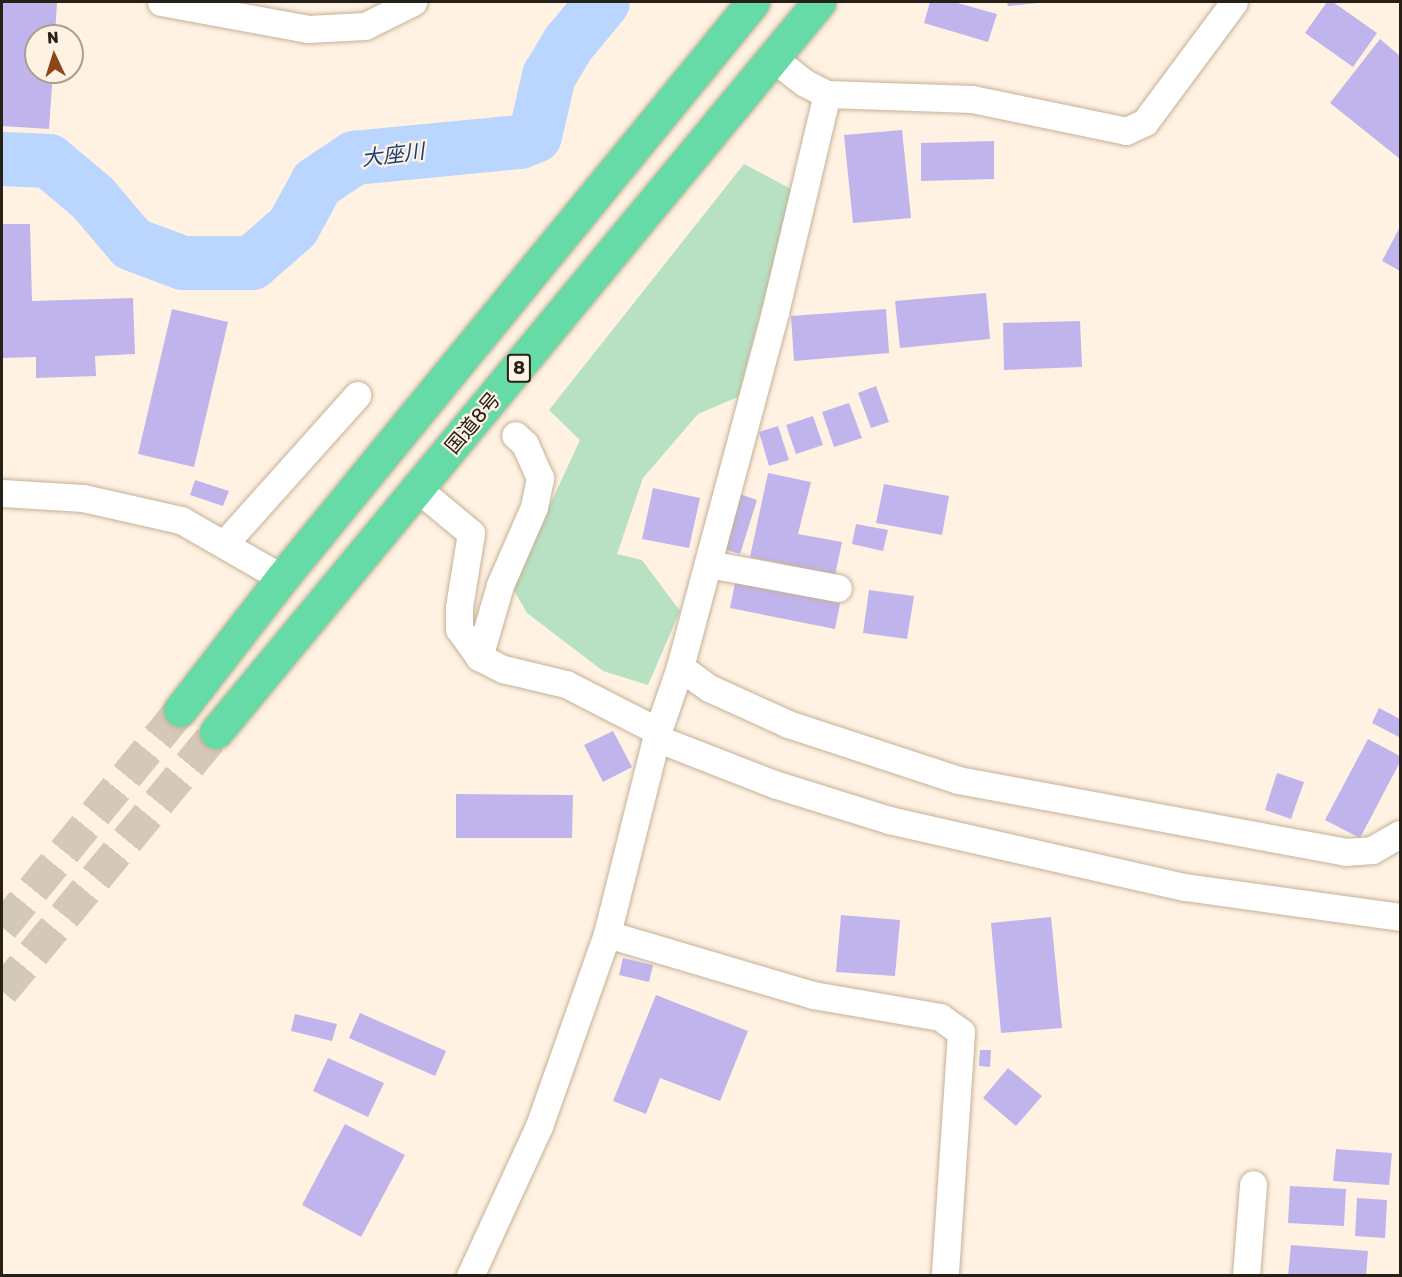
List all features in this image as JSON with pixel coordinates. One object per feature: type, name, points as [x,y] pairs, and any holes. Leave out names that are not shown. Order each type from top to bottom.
[{"type":"highway","points":[[180,710],[282,578],[753,2]]},
{"type":"highway","name":"国道8号","points":[[216,732],[819,2]]},
{"type":"street","points":[[161,2],[308,29],[365,26],[413,2]]},
{"type":"street","points":[[774,59],[805,83],[827,94],[972,99],[1126,131],[1145,122],[1234,2]]},
{"type":"street","points":[[470,1275],[539,1126],[607,934],[657,735],[680,667],[775,312],[827,94]]},
{"type":"street","points":[[224,544],[357,394]]},
{"type":"street","points":[[479,657],[500,585],[534,507],[540,478],[525,444],[515,435]]},
{"type":"street","points":[[418,489],[471,533],[459,608],[459,629],[479,657],[503,669],[566,684],[657,735],[774,784],[889,820],[1185,887],[1401,917]]},
{"type":"street","points":[[2,493],[83,498],[181,520],[282,578]]},
{"type":"street","points":[[708,564],[838,588]]},
{"type":"street","points":[[680,667],[710,688],[788,724],[958,780],[1345,852],[1372,850],[1401,834]]},
{"type":"street","points":[[607,934],[813,995],[940,1017],[961,1032],[945,1275]]},
{"type":"street","points":[[1246,1275],[1253,1184]]},
{"type":"green space","points":[[744,164],[793,190],[738,397],[698,414],[643,478],[617,554],[642,560],[680,611],[648,685],[603,671],[527,613],[512,587],[580,440],[549,410]]},
{"type":"building","points":[[2,2],[57,2],[56,24],[24,24],[24,84],[52,84],[49,129],[2,126]]},
{"type":"building","points":[[930,2],[954,2],[997,14],[988,42],[924,23]]},
{"type":"building","points":[[1007,2],[1038,2],[1038,3],[1008,6]]},
{"type":"building","points":[[1327,2],[1333,2],[1377,33],[1353,67],[1305,33]]},
{"type":"building","points":[[1380,39],[1400,56],[1400,159],[1330,103]]},
{"type":"building","points":[[902,130],[911,218],[853,223],[844,135]]},
{"type":"building","points":[[994,141],[994,179],[921,181],[921,143]]},
{"type":"building","points":[[2,224],[30,224],[32,301],[133,298],[135,354],[95,356],[96,376],[36,378],[36,357],[2,358]]},
{"type":"building","points":[[1400,227],[1400,271],[1382,261]]},
{"type":"building","points":[[986,293],[990,339],[900,348],[895,301]]},
{"type":"building","points":[[172,309],[228,322],[194,467],[138,454]]},
{"type":"building","points":[[886,309],[889,353],[794,361],[791,316]]},
{"type":"building","points":[[1080,321],[1082,367],[1004,370],[1003,323]]},
{"type":"building","points":[[876,386],[889,422],[871,428],[858,393]]},
{"type":"building","points":[[849,403],[862,438],[834,447],[822,412]]},
{"type":"building","points":[[813,416],[823,445],[796,454],[786,425]]},
{"type":"building","points":[[778,426],[789,460],[769,466],[759,432]]},
{"type":"building","points":[[768,473],[811,482],[798,534],[842,542],[835,575],[750,557]]},
{"type":"building","points":[[195,480],[229,491],[223,506],[190,495]]},
{"type":"building","points":[[884,484],[949,496],[942,535],[876,523]]},
{"type":"building","points":[[653,488],[700,498],[689,548],[642,539]]},
{"type":"building","points":[[737,493],[757,500],[740,554],[720,548]]},
{"type":"building","points":[[856,524],[888,530],[883,551],[852,544]]},
{"type":"building","points":[[736,578],[841,599],[835,629],[730,608]]},
{"type":"building","points":[[869,590],[914,596],[907,639],[863,633]]},
{"type":"building","points":[[1379,708],[1400,719],[1399,737],[1372,723]]},
{"type":"building","points":[[613,731],[632,767],[603,782],[584,745]]},
{"type":"building","points":[[1368,739],[1400,756],[1400,762],[1360,838],[1325,820]]},
{"type":"building","points":[[1277,773],[1304,782],[1291,819],[1265,810]]},
{"type":"building","points":[[456,794],[573,795],[572,838],[456,838]]},
{"type":"building","points":[[841,915],[900,920],[895,976],[836,972]]},
{"type":"building","points":[[1051,917],[1062,1028],[1001,1033],[991,923]]},
{"type":"building","points":[[623,958],[653,965],[649,982],[619,975]]},
{"type":"building","points":[[656,995],[748,1031],[720,1101],[660,1078],[646,1114],[613,1101]]},
{"type":"building","points":[[360,1013],[446,1051],[435,1076],[349,1038]]},
{"type":"building","points":[[295,1014],[337,1024],[332,1041],[291,1031]]},
{"type":"building","points":[[980,1050],[991,1050],[990,1067],[979,1066]]},
{"type":"building","points":[[328,1058],[384,1083],[368,1117],[313,1091]]},
{"type":"building","points":[[1008,1068],[1042,1096],[1016,1126],[983,1098]]},
{"type":"building","points":[[345,1124],[405,1155],[361,1237],[302,1205]]},
{"type":"building","points":[[1336,1149],[1392,1153],[1389,1185],[1333,1181]]},
{"type":"building","points":[[1290,1186],[1346,1189],[1344,1226],[1288,1223]]},
{"type":"building","points":[[1357,1198],[1387,1200],[1385,1238],[1355,1236]]},
{"type":"building","points":[[1291,1245],[1368,1251],[1366,1276],[1288,1276]]},
{"type":"waterway","name":"大座川","points":[[2,159],[49,161],[93,198],[132,244],[183,263],[252,263],[293,227],[317,183],[354,158],[520,142],[535,136],[549,76],[569,43],[603,2]]},
{"type":"tunnel","points":[[2,927],[180,710]]},
{"type":"tunnel","points":[[2,991],[216,732]]}]
